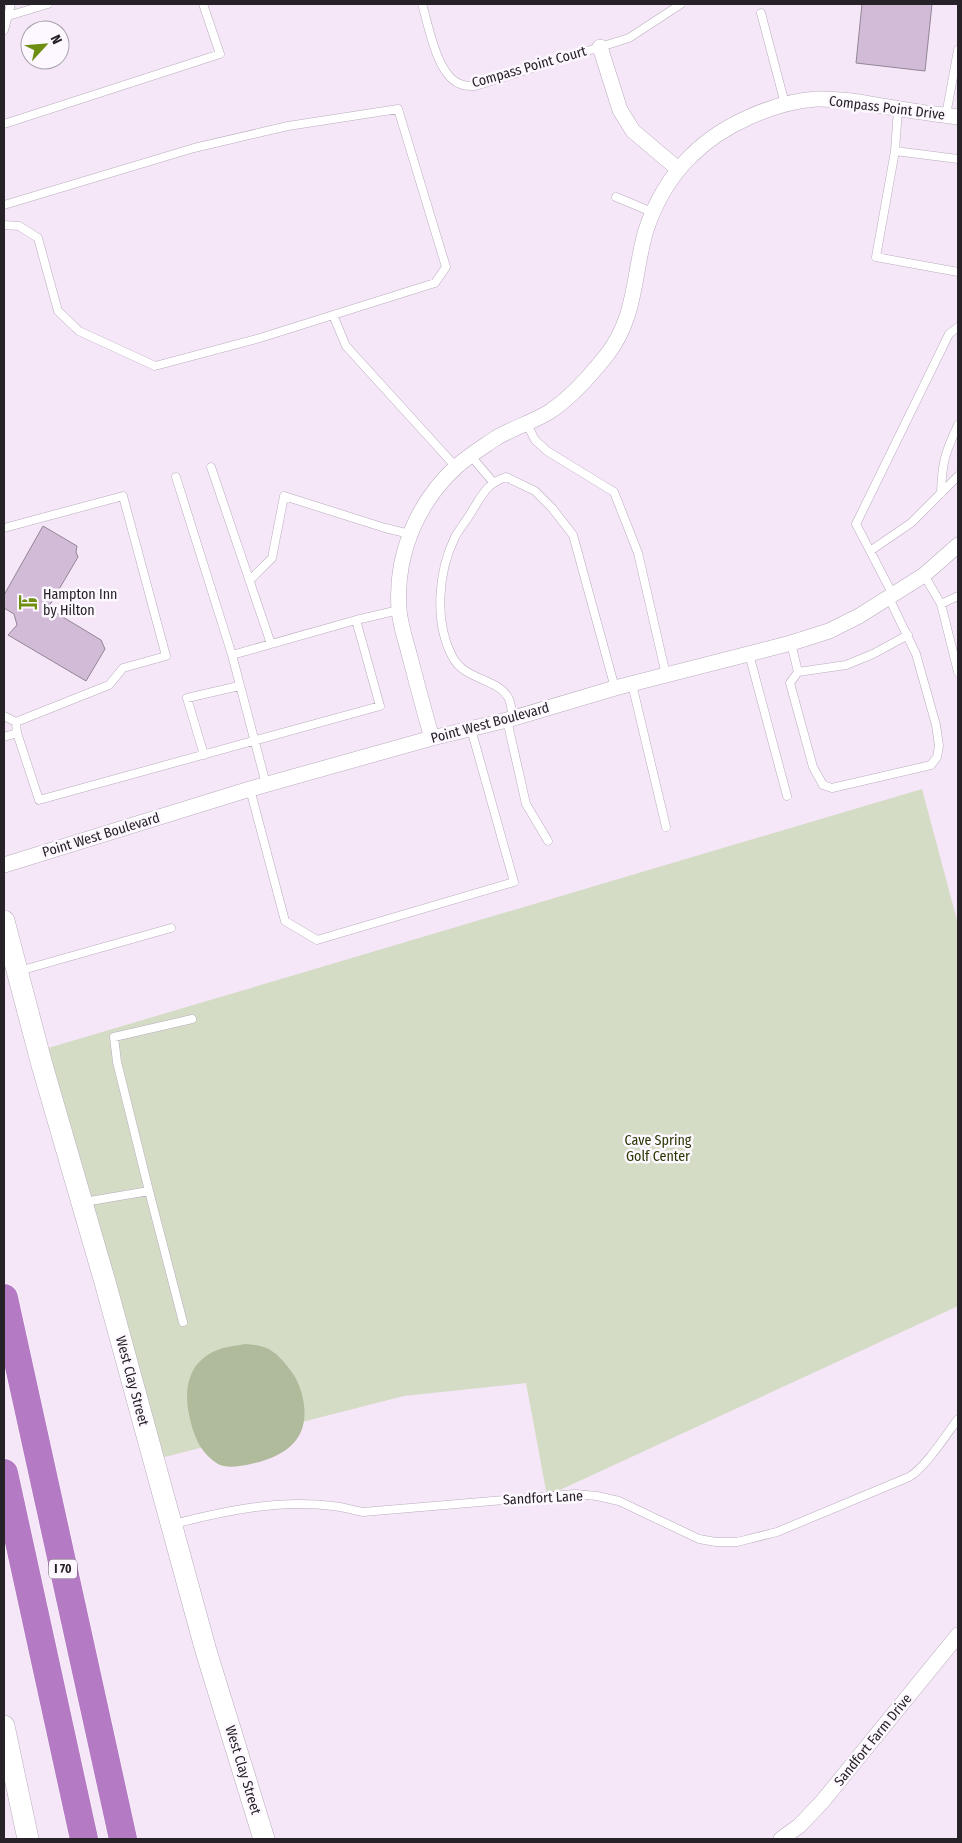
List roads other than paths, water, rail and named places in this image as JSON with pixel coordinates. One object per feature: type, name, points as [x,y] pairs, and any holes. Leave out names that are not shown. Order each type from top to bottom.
[{"type":"highway","name":"I 70","points":[[4,1298],[123,1839]]},
{"type":"highway","points":[[4,1473],[84,1839]]},
{"type":"street","name":"Compass Point Court","points":[[600,47],[620,110],[633,131],[678,169]]},
{"type":"street","name":"Compass Point Drive","points":[[432,738],[399,610],[399,579],[404,550],[410,534],[422,507],[436,488],[456,467],[470,455],[500,436],[551,411],[581,384],[608,354],[633,302],[644,237],[652,212],[678,169],[693,153],[715,136],[746,118],[785,104],[817,99],[856,102],[952,116]]},
{"type":"street","name":"Point West Boulevard","points":[[4,865],[266,784],[432,738],[510,719],[615,688],[829,632],[891,597],[924,575],[958,545]]},
{"type":"street","name":"West Clay Street","points":[[4,921],[42,1065],[82,1202],[206,1651],[264,1839]]},
{"type":"street","name":"Sandfort Farm Drive","points":[[781,1839],[798,1826],[822,1802],[958,1635]]},
{"type":"street","points":[[4,1726],[10,1786],[28,1839]]},
{"type":"lane","points":[[4,30],[12,4]]},
{"type":"lane","points":[[8,16],[48,4]]},
{"type":"lane","points":[[4,124],[220,54],[203,4]]},
{"type":"lane","name":"Compass Point Court","points":[[422,4],[438,57],[446,74],[462,86],[475,86],[629,38],[682,4]]},
{"type":"lane","points":[[761,13],[785,104]]},
{"type":"lane","points":[[952,116],[958,50]]},
{"type":"lane","points":[[4,205],[194,148],[288,126],[398,109],[446,266],[434,283],[260,338],[155,366],[79,331],[58,311],[38,238],[19,226],[4,225]]},
{"type":"lane","points":[[898,109],[895,151],[876,257],[958,272]]},
{"type":"lane","points":[[895,151],[958,159]]},
{"type":"lane","points":[[616,197],[652,212]]},
{"type":"lane","points":[[333,315],[346,346],[456,467]]},
{"type":"lane","points":[[908,635],[873,654],[846,665],[798,672],[790,683],[814,767],[823,785],[832,788],[932,765],[937,757],[939,746],[936,725],[916,654],[908,635],[870,551],[856,524],[949,334],[958,327]]},
{"type":"lane","points":[[527,424],[535,440],[547,452],[614,492],[638,553],[666,675]]},
{"type":"lane","points":[[941,493],[942,466],[946,451],[958,425]]},
{"type":"lane","points":[[470,455],[493,482]]},
{"type":"lane","points":[[211,467],[272,644]]},
{"type":"lane","points":[[870,551],[911,523],[958,476]]},
{"type":"lane","points":[[548,841],[526,804],[510,719],[508,698],[498,686],[469,675],[452,658],[442,626],[441,588],[452,546],[484,492],[493,482],[506,477],[535,492],[552,508],[573,535],[615,688]]},
{"type":"lane","points":[[176,478],[232,655],[266,784]]},
{"type":"lane","points":[[4,528],[123,496],[166,656],[122,668],[109,685],[16,722],[4,716]]},
{"type":"lane","points":[[250,580],[272,558],[284,496],[410,534]]},
{"type":"lane","points":[[924,575],[941,604],[958,672]]},
{"type":"lane","points":[[941,604],[958,596]]},
{"type":"lane","points":[[232,655],[356,620],[399,610]]},
{"type":"lane","points":[[16,722],[39,800],[380,706],[356,620]]},
{"type":"lane","points":[[791,643],[798,672]]},
{"type":"lane","points":[[749,654],[787,796]]},
{"type":"lane","points":[[632,684],[666,827]]},
{"type":"lane","points":[[204,755],[188,698],[239,686]]},
{"type":"lane","points":[[250,789],[285,921],[317,940],[514,882],[470,729]]},
{"type":"lane","points":[[4,737],[18,733]]},
{"type":"lane","points":[[17,972],[171,928]]},
{"type":"lane","points":[[183,1322],[117,1062],[114,1037],[192,1019]]},
{"type":"lane","points":[[82,1202],[149,1191]]},
{"type":"lane","name":"Sandfort Lane","points":[[172,1525],[218,1513],[278,1506],[332,1506],[363,1512],[574,1494],[597,1496],[619,1501],[699,1539],[716,1542],[736,1542],[777,1532],[914,1474],[958,1419]]},
{"type":"place","name":"Hampton Inn by Hilton","points":[[28,602]]},
{"type":"park label","name":"Cave Spring Golf Center","points":[[658,1148]]}]
